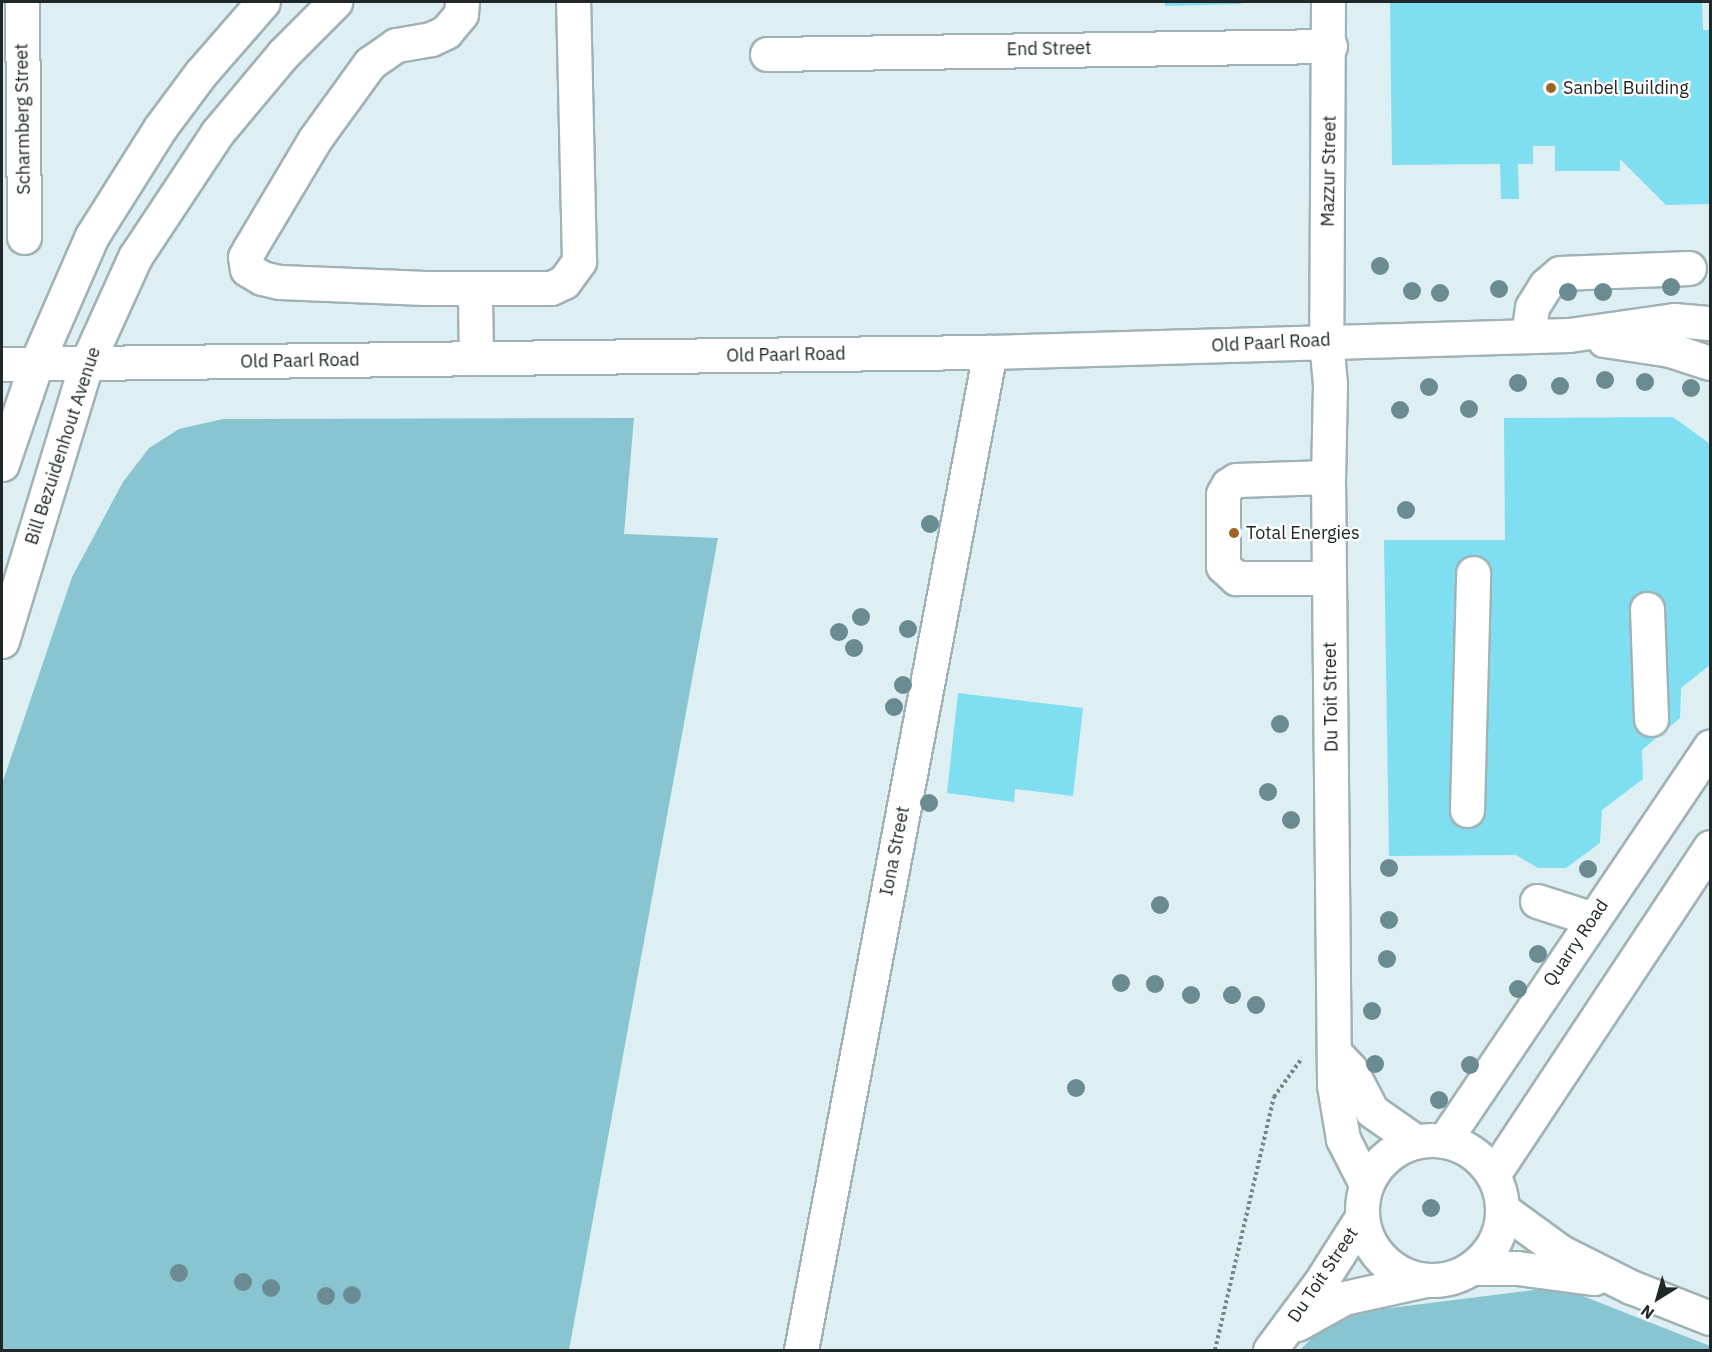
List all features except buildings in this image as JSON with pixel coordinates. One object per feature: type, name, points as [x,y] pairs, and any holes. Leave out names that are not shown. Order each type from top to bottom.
[{"type":"street","name":"Scharmberg Street","points":[[22,2],[24,237]]},
{"type":"street","points":[[2,464],[36,364],[92,236],[125,180],[201,73],[263,2]]},
{"type":"street","name":"Bill Bezuidenhout Avenue","points":[[2,641],[86,365],[135,257],[172,196],[283,54],[335,2]]},
{"type":"street","points":[[462,2],[461,14],[446,32],[431,39],[396,45],[370,63],[315,139],[250,248],[245,266],[262,278],[280,282],[466,288],[551,288],[564,282],[577,268],[573,2]]},
{"type":"street","name":"Mazzur Street","points":[[1326,340],[1330,46],[1328,2]]},
{"type":"street","name":"End Street","points":[[767,54],[1330,46]]},
{"type":"street","points":[[1528,336],[1532,307],[1546,285],[1560,273],[1689,268]]},
{"type":"street","points":[[466,288],[475,299],[476,358]]},
{"type":"street","name":"Old Paarl Road","points":[[2,364],[86,365],[990,352],[1326,340],[1569,335],[1674,320],[1710,323]]},
{"type":"street","name":"Old Paarl Road","points":[[1569,335],[1670,350],[1710,363]]},
{"type":"street","name":"Du Toit Street","points":[[1326,340],[1330,385],[1329,578],[1321,1054],[1334,1085],[1343,1139],[1366,1184]]},
{"type":"street","name":"Iona Street","points":[[801,1350],[990,352]]},
{"type":"street","points":[[1328,477],[1236,480],[1227,485],[1223,494],[1223,566],[1236,578],[1329,578]]},
{"type":"street","points":[[1467,810],[1473,573]]},
{"type":"street","points":[[1647,609],[1651,718]]},
{"type":"street","name":"Quarry Road","points":[[1430,1141],[1593,919],[1710,746]]},
{"type":"street","points":[[1493,1175],[1710,847]]},
{"type":"street","points":[[1538,901],[1593,919]]},
{"type":"street","points":[[1321,1054],[1350,1069],[1372,1111],[1430,1141],[1467,1149],[1493,1175],[1502,1209],[1495,1242],[1473,1268]]},
{"type":"street","points":[[1430,1141],[1381,1161],[1366,1184],[1362,1217],[1368,1240],[1382,1260],[1406,1275],[1425,1280],[1450,1278],[1473,1268],[1535,1270],[1631,1287]]},
{"type":"street","points":[[1502,1209],[1546,1243],[1631,1287],[1710,1318]]},
{"type":"street","name":"Du Toit Street","points":[[1277,1342],[1362,1217]]},
{"type":"street","name":"Du Toit Street","points":[[1277,1342],[1344,1298],[1425,1280]]},
{"type":"path","points":[[1215,1350],[1274,1097],[1321,1054]]},
{"type":"shaded area","points":[[634,418],[624,534],[718,538],[569,1350],[2,1350],[2,784],[72,577],[123,482],[149,448],[179,429],[223,419]]},
{"type":"shaded area","points":[[1549,1288],[1570,1291],[1710,1346],[1710,1350],[1300,1350],[1322,1328],[1350,1313]]},
{"type":"place","name":"Sanbel Building","points":[[1551,88]]},
{"type":"place","name":"Total Energies","points":[[1234,533]]}]
